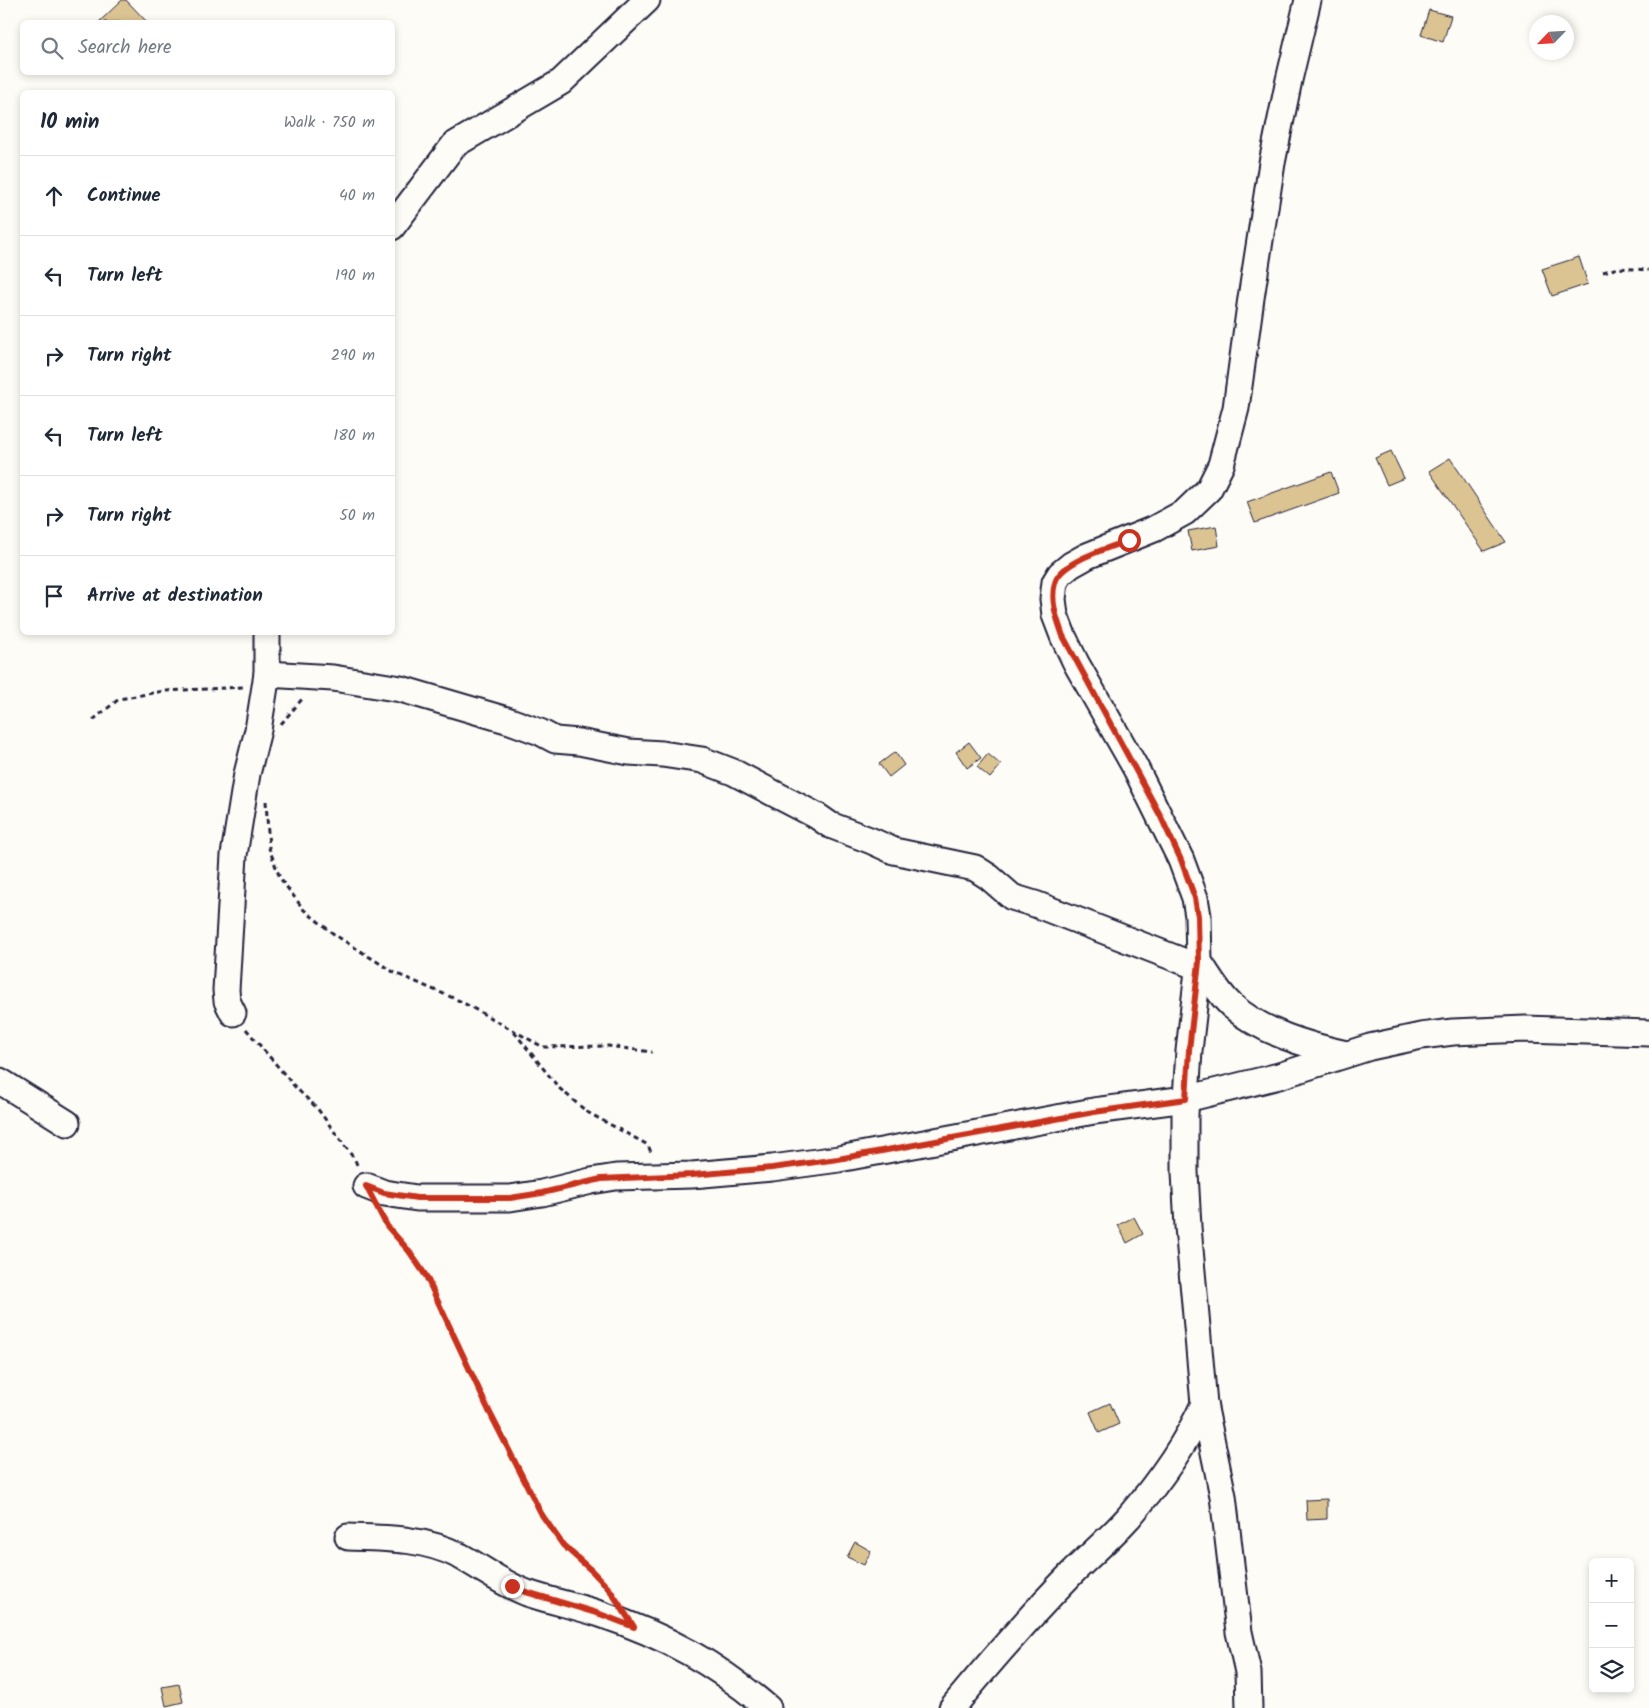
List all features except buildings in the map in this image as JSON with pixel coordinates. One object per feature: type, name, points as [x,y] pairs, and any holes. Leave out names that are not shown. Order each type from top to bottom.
[{"type":"street","points":[[395,223],[454,144],[561,82],[647,0]]},
{"type":"street","points":[[1249,1708],[1248,1672],[1239,1632],[1223,1496],[1204,1404],[1188,1227],[1185,1172],[1186,1099],[1198,965],[1198,916],[1195,898],[1181,860],[1135,767],[1076,663],[1063,636],[1055,615],[1053,599],[1055,582],[1060,574],[1071,565],[1087,556],[1154,529],[1185,512],[1209,489],[1222,465],[1236,408],[1272,163],[1308,0]]},
{"type":"street","points":[[233,1013],[227,1001],[226,990],[234,855],[248,767],[258,730],[266,680],[267,635]]},
{"type":"street","points":[[266,680],[312,677],[333,678],[401,689],[510,721],[556,740],[579,742],[630,752],[662,754],[710,763],[733,772],[817,816],[830,825],[872,841],[894,852],[976,868],[1012,897],[1198,965],[1230,1004],[1262,1026],[1318,1048],[1346,1054]]},
{"type":"street","points":[[366,1186],[384,1193],[417,1198],[510,1198],[542,1193],[601,1179],[692,1175],[772,1168],[838,1159],[1094,1112],[1186,1099],[1279,1076],[1393,1041],[1453,1032],[1525,1029],[1649,1033]]},
{"type":"street","points":[[0,1081],[67,1123]]},
{"type":"street","points":[[952,1708],[982,1671],[1070,1575],[1128,1517],[1177,1454],[1204,1404]]},
{"type":"street","points":[[348,1537],[411,1540],[434,1547],[458,1555],[493,1576],[526,1592],[600,1614],[662,1638],[686,1649],[742,1685],[768,1708]]},
{"type":"path","points":[[1603,272],[1618,268],[1649,270]]},
{"type":"path","points":[[278,728],[303,698],[312,677]]},
{"type":"path","points":[[93,720],[119,699],[164,691],[266,680]]},
{"type":"path","points":[[266,800],[269,848],[280,878],[304,910],[335,935],[395,973],[460,1001],[543,1047],[608,1046],[652,1052]]},
{"type":"path","points":[[233,1013],[283,1074],[317,1108],[356,1160],[366,1186],[387,1226],[409,1251],[426,1276],[489,1411],[542,1515],[563,1545],[592,1571],[615,1598]]},
{"type":"path","points":[[512,1029],[559,1088],[587,1112],[648,1145],[660,1176]]},
{"type":"route","points":[[512,1586],[634,1627],[610,1590],[563,1545],[542,1515],[489,1411],[426,1276],[409,1251],[387,1226],[366,1186],[384,1193],[417,1198],[510,1198],[616,1177],[692,1175],[772,1168],[838,1159],[980,1131],[1186,1099],[1189,1050],[1199,962],[1198,916],[1195,898],[1181,860],[1160,815],[1063,636],[1055,615],[1053,599],[1055,582],[1060,574],[1071,565],[1087,556],[1129,540]]}]
